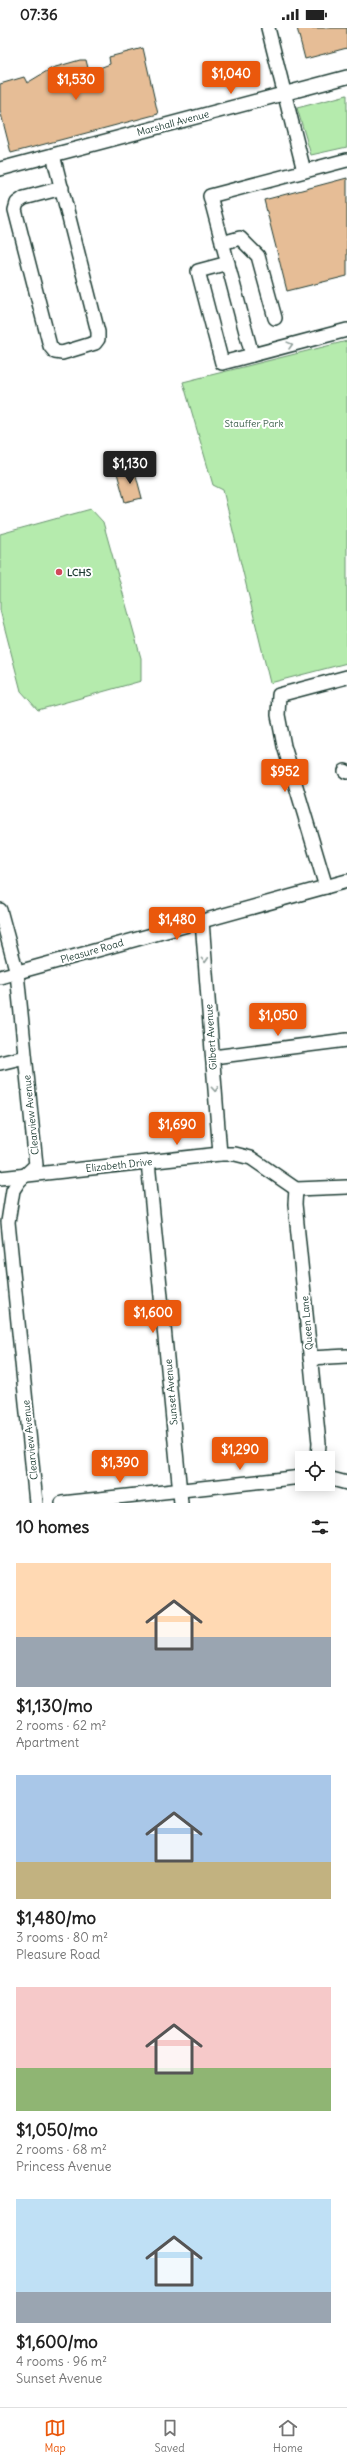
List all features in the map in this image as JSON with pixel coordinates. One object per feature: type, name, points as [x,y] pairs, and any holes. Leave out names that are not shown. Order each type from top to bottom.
[{"type":"street","points":[[268,28],[286,93],[304,171]]},
{"type":"street","name":"Marshall Avenue","points":[[0,169],[347,77]]},
{"type":"street","points":[[53,154],[62,188],[98,332],[98,339],[95,343],[62,353],[55,352],[50,346],[15,210],[17,203],[24,198],[62,188]]},
{"type":"street","points":[[252,355],[210,196],[347,160]]},
{"type":"street","points":[[222,243],[240,238],[258,256],[275,318]]},
{"type":"street","points":[[228,263],[198,271],[222,363],[347,330]]},
{"type":"street","points":[[326,887],[284,746],[278,715],[279,695],[347,677]]},
{"type":"street","name":"Pleasure Road","points":[[0,977],[347,881]]},
{"type":"street","name":"Clearview Avenue","points":[[0,910],[17,973],[36,1165],[13,1190],[8,1222],[36,1503]]},
{"type":"street","name":"Gilbert Avenue","points":[[202,921],[220,1154]]},
{"type":"street","points":[[213,1057],[347,1040]]},
{"type":"street","points":[[0,1063],[25,1057]]},
{"type":"street","name":"Elizabeth Drive","points":[[0,1178],[220,1154],[236,1154],[250,1158],[296,1189]]},
{"type":"street","name":"Sunset Avenue","points":[[148,1162],[181,1497]]},
{"type":"street","points":[[296,1189],[347,1187]]},
{"type":"street","name":"Queen Lane","points":[[296,1189],[295,1204],[319,1443],[318,1451]]},
{"type":"street","points":[[310,1358],[347,1356]]},
{"type":"street","points":[[62,1503],[181,1497],[295,1478]]},
{"type":"street","points":[[335,1480],[347,1483]]},
{"type":"green space","points":[[347,95],[347,147],[311,155],[297,108]]},
{"type":"green space","name":"Stauffer Park","points":[[347,341],[347,663],[270,683],[223,490],[213,485],[183,382]]},
{"type":"green space","name":"LCHS","points":[[91,509],[103,522],[141,658],[141,681],[38,710],[21,691],[0,610],[0,534]]},
{"type":"building","points":[[297,28],[347,28],[347,48],[305,59]]},
{"type":"building","points":[[143,48],[158,114],[11,153],[0,110],[0,84],[24,77],[27,83],[52,68],[80,60],[86,60],[89,72],[110,64],[109,57]]},
{"type":"building","points":[[347,178],[347,276],[287,291],[264,200]]},
{"type":"building","points":[[134,468],[142,498],[125,502],[117,473]]},
{"type":"place","name":"LCHS","points":[[59,572]]}]
